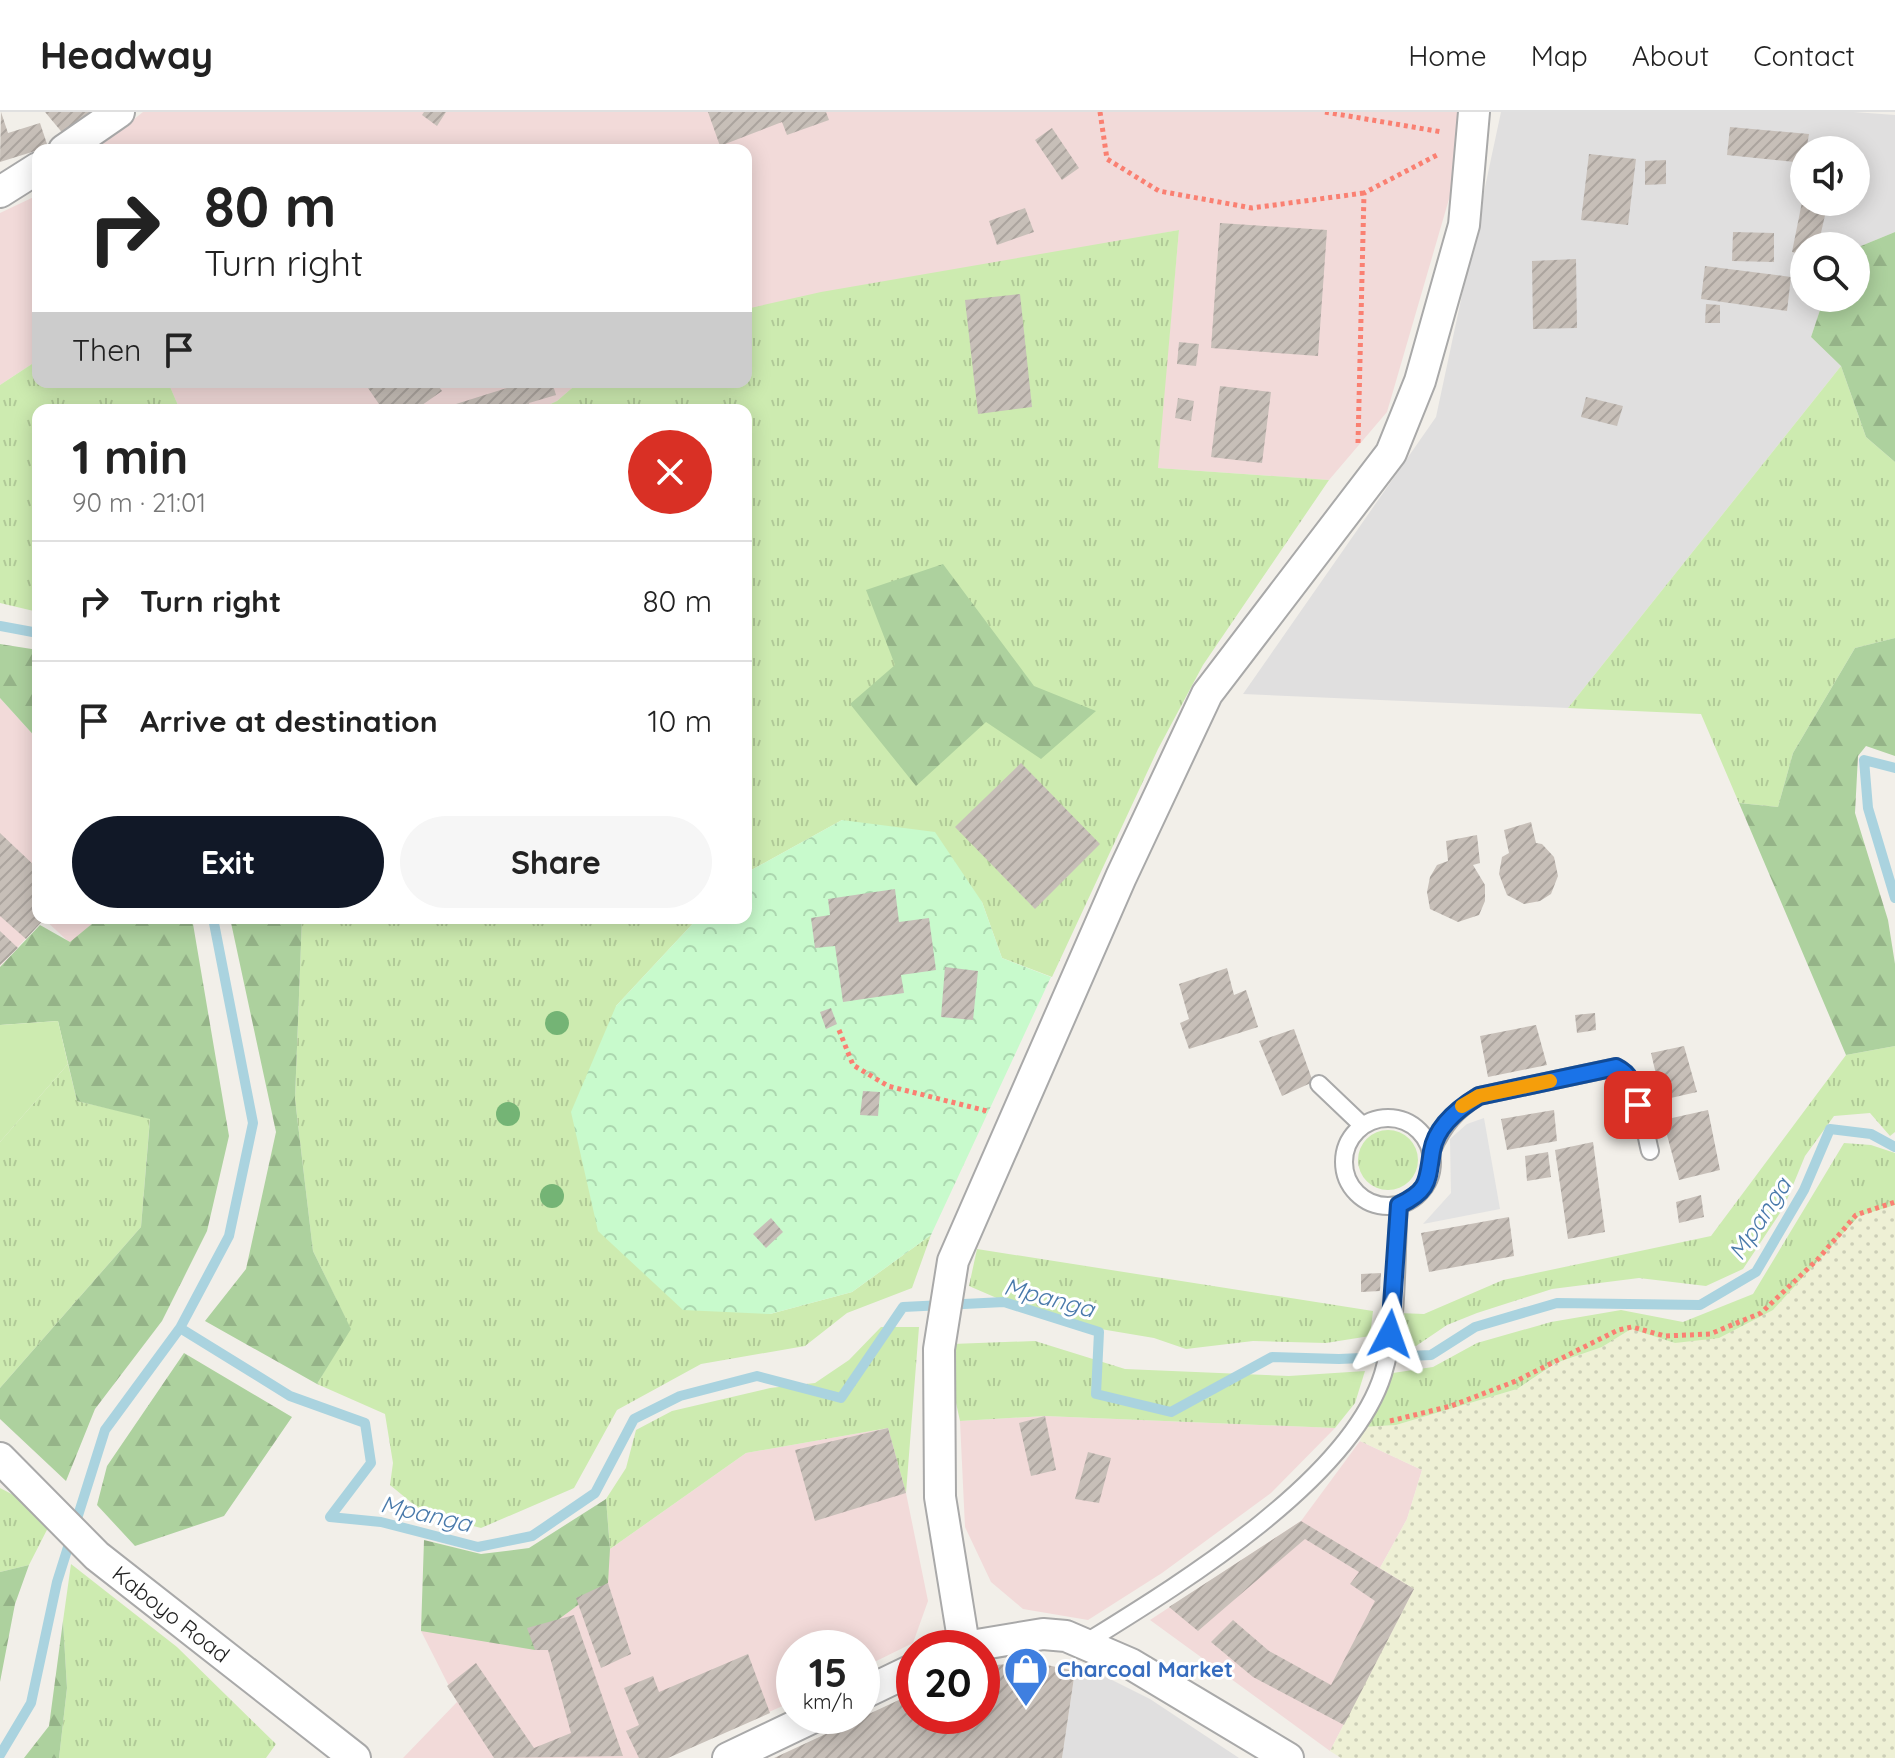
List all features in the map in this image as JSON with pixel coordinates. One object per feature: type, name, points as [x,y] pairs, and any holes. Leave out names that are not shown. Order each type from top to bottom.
[{"type":"street","points":[[73,144],[119,112]]},
{"type":"street","points":[[959,1630],[940,1497],[939,1349],[953,1261],[1121,877],[1207,694],[1391,453],[1420,381],[1464,225],[1474,124]]},
{"type":"street","points":[[0,192],[32,172]]},
{"type":"street","name":"Kaboyo Road","points":[[0,1458],[41,1503],[97,1556],[355,1758]]},
{"type":"street","points":[[1000,1641],[1043,1634],[1066,1636],[1085,1643],[1131,1664],[1288,1758]]},
{"type":"street","points":[[728,1758],[778,1734]]},
{"type":"lane","points":[[1432,1150],[1441,1128],[1460,1108],[1479,1096],[1616,1067],[1626,1072],[1633,1083],[1650,1151]]},
{"type":"lane","points":[[1319,1084],[1362,1125]]},
{"type":"lane","points":[[1378,1118],[1403,1120],[1424,1134],[1432,1150],[1433,1168],[1427,1184],[1415,1197],[1399,1205],[1382,1206],[1365,1200],[1352,1188],[1344,1172],[1344,1154],[1350,1138],[1362,1125],[1378,1118]]},
{"type":"lane","points":[[1085,1643],[1157,1598],[1249,1530],[1316,1475],[1354,1428],[1383,1374],[1390,1334],[1399,1205]]},
{"type":"path","points":[[1100,112],[1107,159],[1159,191],[1252,208],[1364,193],[1474,124]]},
{"type":"path","points":[[1325,112],[1474,124]]},
{"type":"path","points":[[1357,452],[1363,348],[1364,193]]},
{"type":"path","points":[[839,1030],[853,1065],[888,1086],[1015,1116]]},
{"type":"path","points":[[1354,1428],[1451,1406],[1516,1381],[1557,1357],[1618,1330],[1632,1327],[1665,1336],[1716,1334],[1771,1307],[1862,1211],[1895,1202]]},
{"type":"shaded area","points":[[143,112],[1459,112],[1456,175],[1387,412],[1329,480],[1157,468],[1179,230],[752,311],[752,144],[103,144]]},
{"type":"shaded area","points":[[1501,112],[1854,112],[1895,115],[1895,232],[1870,242],[1870,232],[1790,232],[1790,312],[1819,312],[1811,337],[1841,366],[1568,708],[1243,694],[1436,417]]},
{"type":"shaded area","points":[[32,198],[32,364],[0,385],[0,213]]},
{"type":"shaded area","points":[[171,388],[572,388],[551,404],[177,404]]},
{"type":"shaded area","points":[[0,698],[32,733],[32,924],[39,924],[0,966]]},
{"type":"shaded area","points":[[49,924],[92,924],[70,943]]},
{"type":"shaded area","points":[[1484,1118],[1500,1209],[1423,1224],[1451,1193],[1450,1139],[1467,1124]]},
{"type":"shaded area","points":[[1045,1416],[1335,1428],[1271,1493],[1162,1573],[1088,1620],[1023,1609],[991,1582],[965,1527],[960,1421]]},
{"type":"shaded area","points":[[888,1428],[906,1493],[928,1601],[918,1630],[896,1630],[896,1651],[880,1659],[880,1630],[776,1630],[776,1709],[664,1758],[403,1758],[457,1702],[421,1631],[527,1628],[571,1600],[610,1549],[746,1453]]},
{"type":"shaded area","points":[[1360,1441],[1422,1470],[1407,1519],[1380,1568],[1414,1589],[1330,1751],[1150,1620],[1301,1521]]},
{"type":"shaded area","points":[[1075,1671],[1104,1676],[1150,1699],[1239,1758],[1062,1758]]},
{"type":"green space","points":[[1179,230],[1158,468],[1329,480],[1203,665],[1158,749],[1052,977],[1002,958],[982,902],[842,820],[752,870],[752,404],[551,404],[572,388],[752,388],[752,308],[821,292]]},
{"type":"green space","points":[[1895,232],[1895,462],[1866,437],[1841,366],[1811,337],[1819,312],[1870,312],[1870,242]]},
{"type":"green space","points":[[32,364],[32,388],[171,388],[177,404],[32,404],[32,611],[0,603],[0,385]]},
{"type":"green space","points":[[1841,366],[1866,437],[1895,462],[1895,638],[1855,648],[1793,753],[1778,807],[1739,803],[1701,714],[1568,708]]},
{"type":"green space","points":[[943,564],[1034,686],[1096,711],[1041,759],[986,722],[916,786],[850,704],[895,665],[866,590]]},
{"type":"green space","points":[[1895,638],[1895,756],[1866,746],[1858,756],[1855,813],[1888,920],[1895,964],[1895,1046],[1846,1055],[1739,803],[1778,807],[1793,753],[1855,648]]},
{"type":"green space","points":[[0,644],[32,649],[32,733],[0,698]]},
{"type":"green space","points":[[842,820],[935,832],[982,902],[1002,958],[1051,977],[931,1235],[852,1292],[770,1314],[683,1310],[598,1231],[571,1112],[616,1006],[692,924],[752,924],[752,870]]},
{"type":"green space","points":[[92,924],[193,924],[229,1136],[207,1231],[162,1321],[95,1409],[66,1481],[0,1419],[0,1388],[141,1227],[150,1119],[77,1101],[58,1021],[0,1025],[0,967],[40,925],[70,942]]},
{"type":"green space","points":[[231,924],[302,924],[295,1099],[313,1251],[351,1329],[317,1384],[205,1321],[246,1269],[276,1132]]},
{"type":"green space","points":[[302,924],[692,924],[616,1006],[770,1314],[852,1292],[931,1235],[912,1288],[847,1313],[805,1346],[701,1364],[617,1410],[574,1488],[481,1528],[424,1513],[390,1485],[393,1463],[385,1414],[317,1384],[350,1328],[313,1251],[295,1099]]},
{"type":"green space","points":[[58,1021],[68,1064],[0,1142],[0,1025]]},
{"type":"green space","points":[[1895,1046],[1895,1132],[1890,1136],[1870,1113],[1834,1116],[1805,1156],[1784,1207],[1743,1269],[1706,1286],[1639,1278],[1552,1289],[1447,1325],[1416,1346],[1393,1349],[1399,1313],[1424,1314],[1503,1280],[1711,1236],[1846,1055]]},
{"type":"green space","points":[[68,1064],[77,1101],[150,1118],[141,1227],[0,1388],[0,1142]]},
{"type":"green space","points":[[1388,1130],[1400,1132],[1409,1139],[1416,1148],[1416,1172],[1409,1181],[1400,1188],[1388,1190],[1376,1188],[1367,1181],[1360,1172],[1358,1160],[1360,1148],[1367,1139],[1376,1132]]},
{"type":"green space","points":[[1844,1143],[1871,1145],[1895,1153],[1895,1205],[1859,1216],[1773,1310],[1719,1338],[1675,1343],[1631,1329],[1602,1347],[1556,1363],[1517,1389],[1396,1425],[1364,1427],[1386,1374],[1433,1367],[1477,1343],[1551,1322],[1621,1310],[1683,1322],[1753,1294]]},
{"type":"green space","points":[[1895,1205],[1895,1758],[1341,1758],[1330,1751],[1414,1589],[1380,1568],[1407,1519],[1422,1470],[1360,1441],[1364,1427],[1396,1425],[1517,1389],[1557,1363],[1602,1347],[1631,1329],[1675,1343],[1773,1310],[1859,1216]]},
{"type":"green space","points":[[977,1249],[1373,1311],[1370,1336],[1326,1343],[1253,1341],[1186,1349],[1154,1338],[1047,1320],[969,1286]]},
{"type":"green space","points":[[881,1327],[919,1327],[906,1493],[888,1428],[746,1453],[610,1549],[606,1499],[626,1468],[636,1430],[672,1411],[770,1388],[815,1383],[849,1360]]},
{"type":"green space","points":[[1035,1341],[1125,1369],[1289,1376],[1365,1371],[1355,1403],[1335,1428],[1045,1416],[960,1421],[954,1394],[952,1344]]},
{"type":"green space","points":[[184,1353],[292,1417],[224,1516],[135,1546],[97,1505],[107,1466]]},
{"type":"green space","points":[[0,1488],[54,1516],[29,1565],[0,1572]]},
{"type":"green space","points":[[606,1499],[610,1549],[608,1583],[559,1619],[535,1650],[421,1631],[424,1540],[481,1554],[529,1548]]},
{"type":"green space","points":[[71,1564],[177,1647],[276,1744],[266,1758],[59,1758],[67,1688],[63,1621]]},
{"type":"green space","points":[[29,1565],[15,1604],[0,1682],[0,1572]]},
{"type":"green space","points":[[63,1621],[67,1688],[59,1758],[24,1758],[49,1726]]},
{"type":"building","points":[[1,112],[8,133],[40,123],[47,144],[32,144],[32,152],[0,162]]},
{"type":"building","points":[[45,112],[93,112],[65,136]]},
{"type":"building","points":[[424,112],[446,112],[437,126],[422,115]]},
{"type":"building","points":[[708,112],[826,112],[829,120],[787,135],[782,122],[719,144]]},
{"type":"building","points":[[1730,127],[1809,134],[1790,136],[1790,162],[1727,155]]},
{"type":"building","points":[[1052,128],[1079,168],[1062,180],[1035,140]]},
{"type":"building","points":[[1589,154],[1636,159],[1628,225],[1581,220]]},
{"type":"building","points":[[1666,160],[1666,184],[1645,185],[1645,161]]},
{"type":"building","points":[[1025,208],[1034,232],[997,245],[989,221]]},
{"type":"building","points":[[1799,216],[1825,216],[1821,232],[1796,232]]},
{"type":"building","points":[[1220,223],[1327,230],[1318,356],[1211,348]]},
{"type":"building","points":[[1733,232],[1774,233],[1774,262],[1732,261]]},
{"type":"building","points":[[1576,259],[1577,328],[1533,329],[1532,261]]},
{"type":"building","points":[[1705,266],[1790,277],[1787,311],[1701,299]]},
{"type":"building","points":[[1020,294],[1032,407],[978,414],[965,300]]},
{"type":"building","points":[[1706,304],[1720,305],[1720,323],[1705,323]]},
{"type":"building","points":[[1179,342],[1199,344],[1196,366],[1177,364]]},
{"type":"building","points":[[1220,386],[1271,392],[1262,463],[1211,457]]},
{"type":"building","points":[[368,388],[440,388],[442,391],[424,404],[379,404]]},
{"type":"building","points":[[507,388],[554,388],[556,395],[529,404],[456,404]]},
{"type":"building","points":[[1586,397],[1623,406],[1617,426],[1581,417]]},
{"type":"building","points":[[1178,398],[1194,401],[1191,421],[1175,418]]},
{"type":"building","points":[[1021,763],[1100,844],[1035,909],[955,827]]},
{"type":"building","points":[[1531,822],[1536,843],[1542,844],[1554,857],[1558,876],[1551,894],[1540,901],[1524,904],[1507,895],[1499,874],[1502,857],[1509,853],[1504,830]]},
{"type":"building","points":[[0,833],[32,863],[32,924],[40,924],[26,939],[0,916]]},
{"type":"building","points":[[1477,835],[1480,863],[1473,865],[1485,885],[1485,901],[1479,915],[1458,922],[1430,909],[1427,892],[1430,877],[1437,865],[1448,861],[1446,841]]},
{"type":"building","points":[[895,889],[899,922],[929,918],[936,970],[901,975],[904,993],[843,1002],[835,946],[815,948],[811,918],[830,915],[828,899]]},
{"type":"building","points":[[0,931],[18,948],[0,965]]},
{"type":"building","points":[[945,967],[978,971],[973,1020],[941,1017]]},
{"type":"building","points":[[1227,968],[1234,995],[1246,990],[1258,1027],[1189,1049],[1180,1023],[1189,1019],[1179,984]]},
{"type":"building","points":[[831,1008],[837,1024],[826,1029],[820,1012]]},
{"type":"building","points":[[1595,1013],[1596,1030],[1577,1033],[1575,1015]]},
{"type":"building","points":[[1536,1025],[1547,1065],[1488,1077],[1480,1036]]},
{"type":"building","points":[[1294,1029],[1313,1082],[1282,1096],[1259,1041]]},
{"type":"building","points":[[1684,1046],[1697,1092],[1662,1100],[1651,1053]]},
{"type":"building","points":[[863,1091],[880,1092],[878,1116],[860,1115]]},
{"type":"building","points":[[1554,1110],[1557,1141],[1507,1150],[1501,1119]]},
{"type":"building","points":[[1708,1110],[1720,1170],[1679,1180],[1663,1120]]},
{"type":"building","points":[[1593,1142],[1605,1232],[1568,1239],[1555,1150]]},
{"type":"building","points":[[1548,1152],[1551,1177],[1527,1181],[1525,1156]]},
{"type":"building","points":[[1701,1195],[1704,1217],[1679,1223],[1676,1202]]},
{"type":"building","points":[[1509,1217],[1514,1256],[1429,1272],[1421,1233]]},
{"type":"building","points":[[771,1218],[783,1232],[766,1248],[753,1234]]},
{"type":"building","points":[[1381,1273],[1380,1291],[1361,1292],[1361,1274]]},
{"type":"building","points":[[1045,1416],[1056,1470],[1031,1476],[1019,1423]]},
{"type":"building","points":[[888,1428],[906,1493],[815,1521],[795,1450]]},
{"type":"building","points":[[1088,1452],[1111,1458],[1099,1503],[1075,1499]]},
{"type":"building","points":[[1301,1521],[1414,1589],[1344,1725],[1253,1677],[1211,1642],[1233,1620],[1269,1651],[1331,1685],[1375,1601],[1350,1584],[1359,1572],[1305,1539],[1198,1631],[1169,1607]]},
{"type":"building","points":[[608,1583],[631,1654],[601,1668],[576,1598]]},
{"type":"building","points":[[574,1615],[623,1756],[494,1758],[447,1686],[476,1663],[534,1748],[571,1733],[548,1650],[535,1650],[527,1628]]},
{"type":"building","points":[[748,1654],[770,1713],[668,1758],[639,1758],[626,1731],[639,1725],[624,1688],[653,1676],[659,1692]]},
{"type":"building","name":"Charcoal Market","points":[[1033,1662],[1075,1671],[1062,1758],[774,1758],[826,1734],[880,1734],[880,1709],[896,1701],[896,1734],[1000,1734],[1000,1665]]},
{"type":"waterway","points":[[0,626],[32,632]]},
{"type":"waterway","name":"Mpanga","points":[[1895,768],[1864,760],[1868,808],[1895,898]]},
{"type":"waterway","points":[[180,1328],[229,1236],[253,1123],[214,924]]},
{"type":"waterway","name":"Mpanga","points":[[0,1755],[31,1703],[57,1582],[105,1430],[180,1328],[290,1396],[365,1423],[371,1463],[330,1517],[381,1522],[478,1547],[532,1536],[595,1493],[634,1419],[680,1396],[757,1376],[841,1398],[903,1307],[1004,1302],[1099,1332],[1096,1394],[1171,1412],[1272,1357],[1339,1359],[1431,1355],[1475,1327],[1557,1303],[1700,1305],[1756,1272],[1804,1190],[1830,1129],[1871,1134],[1895,1147]]},
{"type":"slow traffic","points":[[1462,1106],[1479,1096],[1550,1081]]},
{"type":"place","name":"Charcoal Market","points":[[1026,1708]]},
{"type":"route","points":[[1390,1334],[1399,1205],[1415,1197],[1427,1184],[1433,1168],[1432,1150],[1441,1128],[1460,1108],[1479,1096],[1616,1067],[1626,1072],[1633,1083],[1638,1105]]}]
